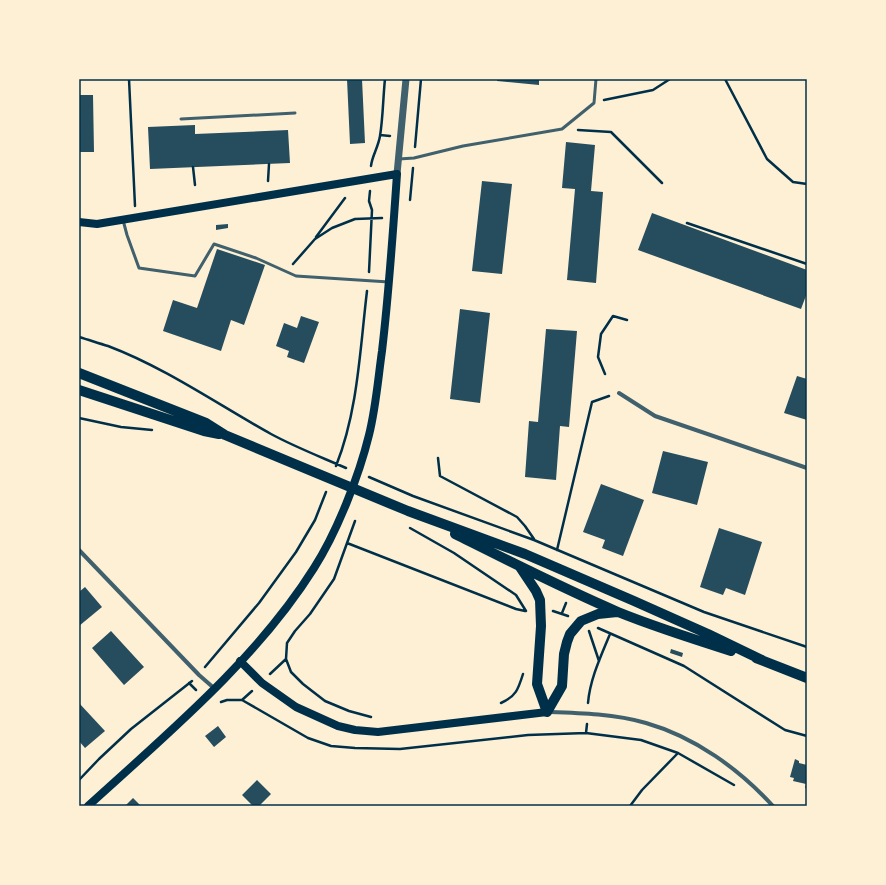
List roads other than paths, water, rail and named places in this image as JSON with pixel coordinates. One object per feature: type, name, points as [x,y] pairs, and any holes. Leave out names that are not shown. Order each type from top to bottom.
[{"type":"main road","points":[[79,222],[97,224],[397,174],[389,282],[376,403],[369,436],[340,517],[315,567],[279,618],[215,689],[88,806]]},
{"type":"main road","points":[[79,373],[206,423],[225,435],[408,511],[525,554],[634,600],[762,660],[807,678]]},
{"type":"main road","points":[[79,390],[204,431],[225,435]]},
{"type":"main road","points":[[408,511],[520,567],[619,612],[674,633],[762,660]]},
{"type":"main road","points":[[520,567],[536,591],[540,600],[541,611],[537,684],[547,712]]},
{"type":"main road","points":[[547,712],[562,686],[564,661],[570,634],[584,622],[598,614],[619,612]]},
{"type":"main road","points":[[240,661],[262,683],[296,707],[338,726],[356,730],[378,732],[547,712]]},
{"type":"street","points":[[397,174],[406,79]]},
{"type":"street","points":[[619,393],[655,416],[807,468]]},
{"type":"street","points":[[79,550],[198,675],[215,689]]},
{"type":"street","points":[[547,712],[588,714],[621,718],[646,723],[668,731],[692,742],[714,755],[739,773],[773,806]]},
{"type":"lane","points":[[399,159],[414,158],[509,137],[562,129],[594,103],[596,79]]},
{"type":"lane","points":[[181,119],[295,113]]},
{"type":"lane","points":[[122,219],[126,235],[139,268],[195,276],[214,244],[256,258],[296,276],[389,282]]}]
